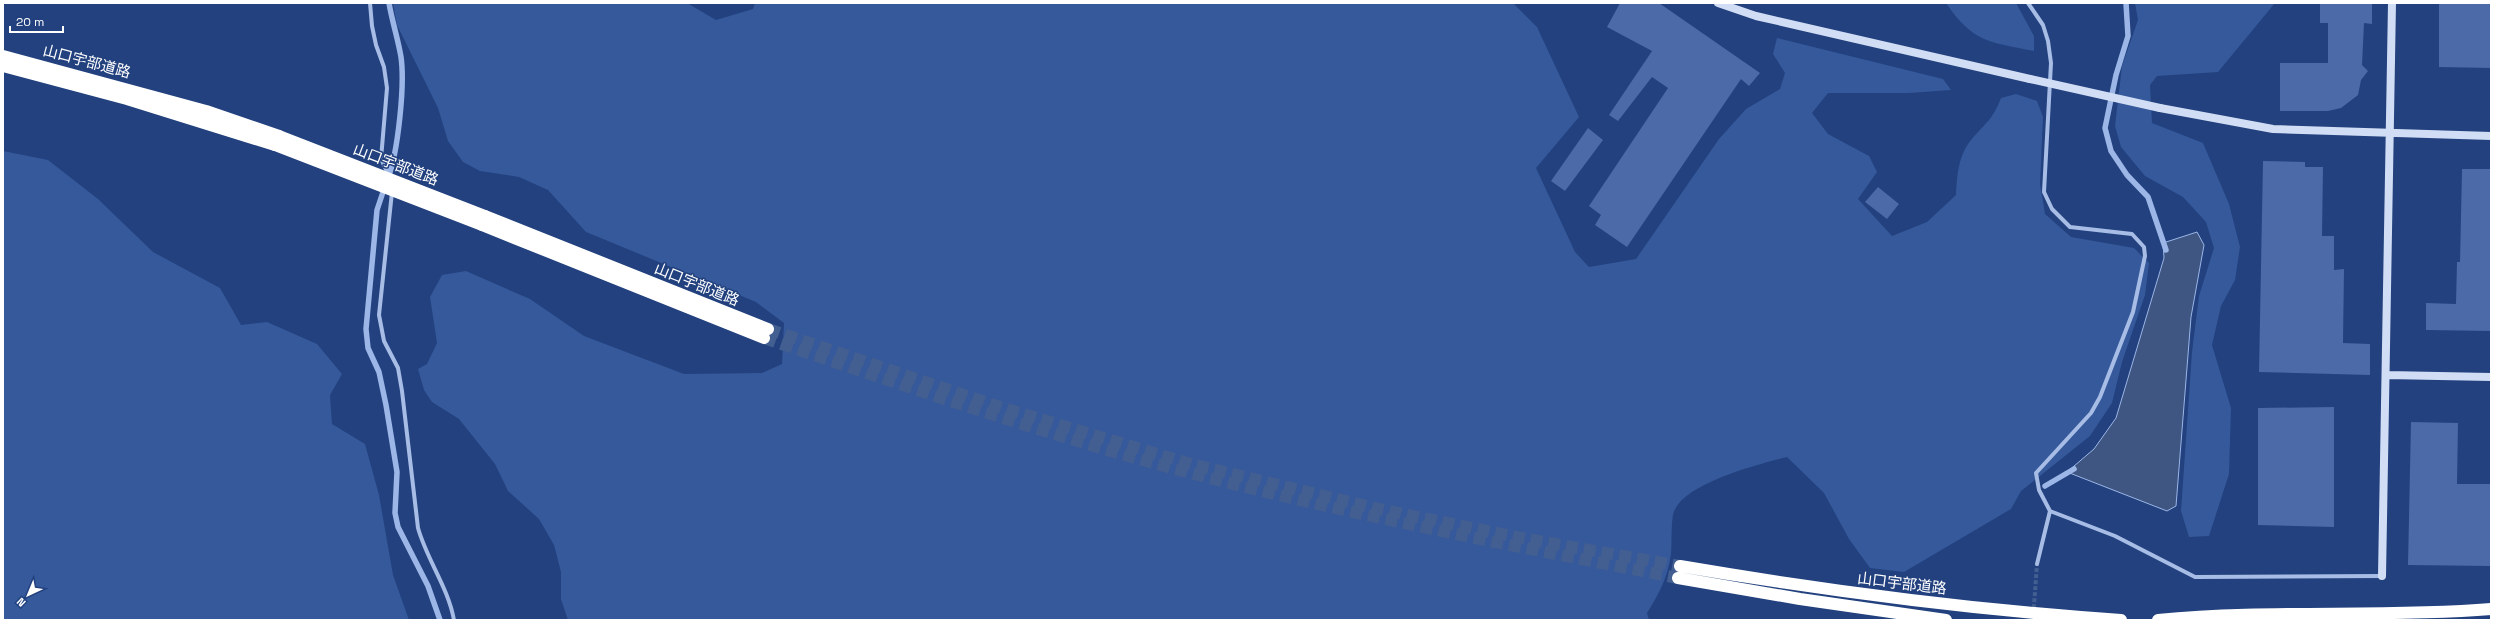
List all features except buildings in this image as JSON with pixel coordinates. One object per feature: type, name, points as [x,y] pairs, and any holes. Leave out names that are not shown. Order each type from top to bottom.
[{"type":"highway","name":"山口宇部道路","points":[[3,56],[129,94]]},
{"type":"highway","name":"山口宇部道路","points":[[3,66],[206,111],[277,141],[483,220],[766,334]]},
{"type":"highway","name":"山口宇部道路","points":[[1946,620],[1800,599],[1679,572],[1802,586],[1939,605],[2121,620]]},
{"type":"highway","points":[[2158,620],[2216,614],[2390,615],[2491,609]]},
{"type":"street","points":[[370,3],[372,26],[376,45],[384,67],[387,88],[381,159],[393,184],[379,314],[384,341],[398,368],[418,528],[424,548],[445,592],[454,620]]},
{"type":"street","points":[[1718,3],[1756,16],[2030,79],[2160,108],[2273,129],[2390,134],[2491,136]]},
{"type":"street","points":[[2028,3],[2043,24],[2048,41],[2051,63],[2048,156],[2043,179],[2047,201],[2070,227],[2132,234],[2144,247],[2145,256],[2133,312],[2100,397],[2091,413],[2036,473],[2039,490],[2050,511],[2114,536],[2195,577],[2382,576],[2387,375],[2392,3]]},
{"type":"street","points":[[2387,375],[2491,377]]},
{"type":"street","points":[[2037,564],[2050,511]]},
{"type":"shaded area","points":[[393,3],[687,3],[716,20],[753,9],[755,3],[1513,3],[1537,27],[1579,117],[1536,168],[1575,252],[1589,267],[1636,259],[1719,139],[1746,109],[1780,89],[1785,73],[1773,54],[1777,38],[1943,79],[1951,90],[1909,93],[1828,93],[1812,113],[1828,134],[1869,156],[1877,172],[1858,199],[1892,236],[1927,222],[1956,195],[1958,173],[1963,153],[1971,140],[1992,117],[2001,98],[2016,94],[2037,101],[2043,117],[2040,184],[2045,214],[2071,237],[2134,248],[2149,263],[2145,295],[2122,362],[2112,403],[2090,436],[2021,491],[2011,509],[1904,572],[1870,568],[1849,539],[1824,493],[1787,457],[1722,477],[1690,494],[1679,504],[1673,515],[1671,554],[1668,570],[1659,592],[1647,613],[1649,620],[568,620],[561,599],[561,572],[554,545],[539,519],[508,491],[495,464],[459,419],[432,402],[424,390],[418,369],[427,364],[437,343],[430,297],[442,275],[466,271],[530,299],[584,336],[684,374],[762,373],[782,364],[784,323],[756,302],[586,232],[548,190],[519,177],[480,171],[463,162],[448,141],[438,108],[397,25]]},
{"type":"shaded area","points":[[1946,3],[2016,3],[2034,36],[2034,51],[1984,39],[1965,26]]},
{"type":"shaded area","points":[[2135,3],[2275,3],[2218,72],[2157,76],[2150,85],[2152,123],[2203,143],[2229,204],[2240,247],[2235,280],[2221,306],[2212,345],[2231,408],[2229,474],[2209,536],[2189,537],[2181,511],[2192,352],[2199,296],[2214,248],[2206,222],[2183,197],[2145,176],[2121,147],[2115,126],[2122,66],[2138,20]]},
{"type":"shaded area","points":[[3,151],[48,160],[98,199],[153,252],[220,288],[241,325],[267,322],[317,344],[342,374],[330,395],[332,424],[365,444],[379,495],[393,575],[409,620],[3,620]]},
{"type":"shaded area","points":[[2197,232],[2204,245],[2191,317],[2176,506],[2167,511],[2067,472],[2094,449],[2116,418],[2164,258],[2163,243]]},
{"type":"waterway","points":[[388,178],[398,136],[402,84],[401,57],[389,3]]},
{"type":"waterway","points":[[2126,3],[2128,36],[2116,75],[2105,128],[2111,151],[2127,175],[2148,197],[2166,250]]},
{"type":"waterway","points":[[385,186],[377,210],[366,329],[368,348],[379,372],[386,405],[397,472],[395,513],[398,527],[428,586],[440,620]]},
{"type":"waterway","points":[[2045,486],[2074,469]]},
{"type":"tunnel","points":[[768,329],[997,406],[1191,464],[1379,509],[1522,538],[1680,566]]},
{"type":"tunnel","points":[[764,338],[1029,426],[1190,473],[1311,503],[1494,542],[1678,578]]},
{"type":"tunnel","points":[[2033,620],[2037,564]]}]
